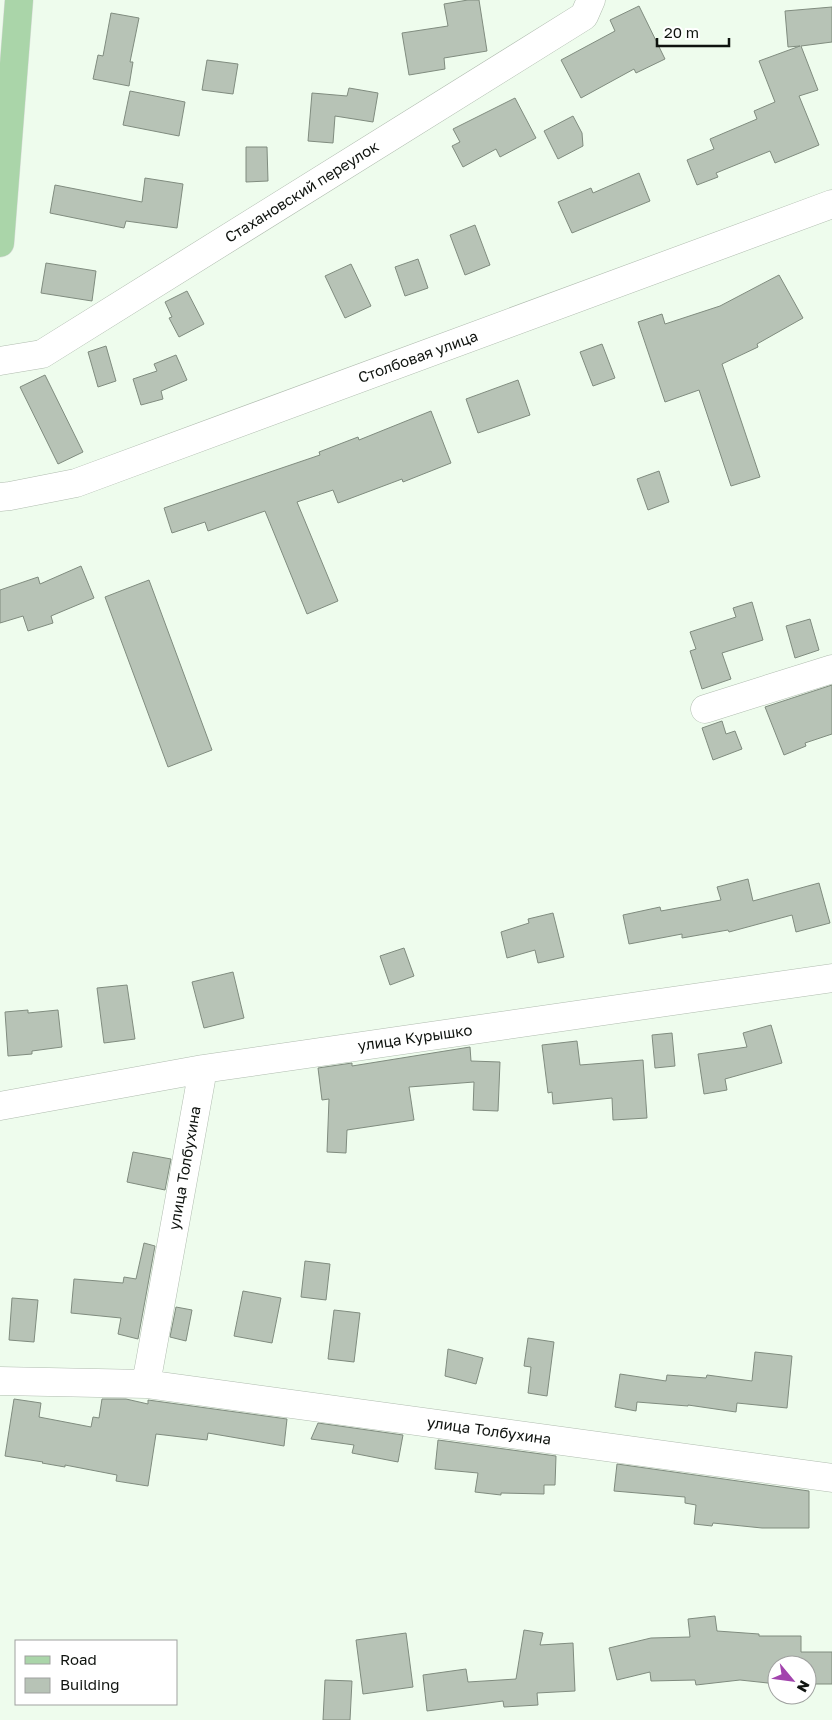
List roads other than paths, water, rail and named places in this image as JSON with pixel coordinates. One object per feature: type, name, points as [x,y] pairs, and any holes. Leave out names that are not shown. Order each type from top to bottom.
[{"type":"main road","points":[[0,243],[18,0]]},
{"type":"street","name":"Стахановский переулок","points":[[0,361],[42,354],[584,16],[591,0]]},
{"type":"street","name":"Столбовая улица","points":[[0,497],[76,483],[832,204]]},
{"type":"street","points":[[705,709],[832,669]]},
{"type":"street","name":"улица Курышко","points":[[0,1106],[203,1069],[832,978]]},
{"type":"street","name":"улица Толбухина","points":[[146,1384],[203,1069]]},
{"type":"street","name":"улица Толбухина","points":[[0,1381],[146,1384],[832,1478]]}]
